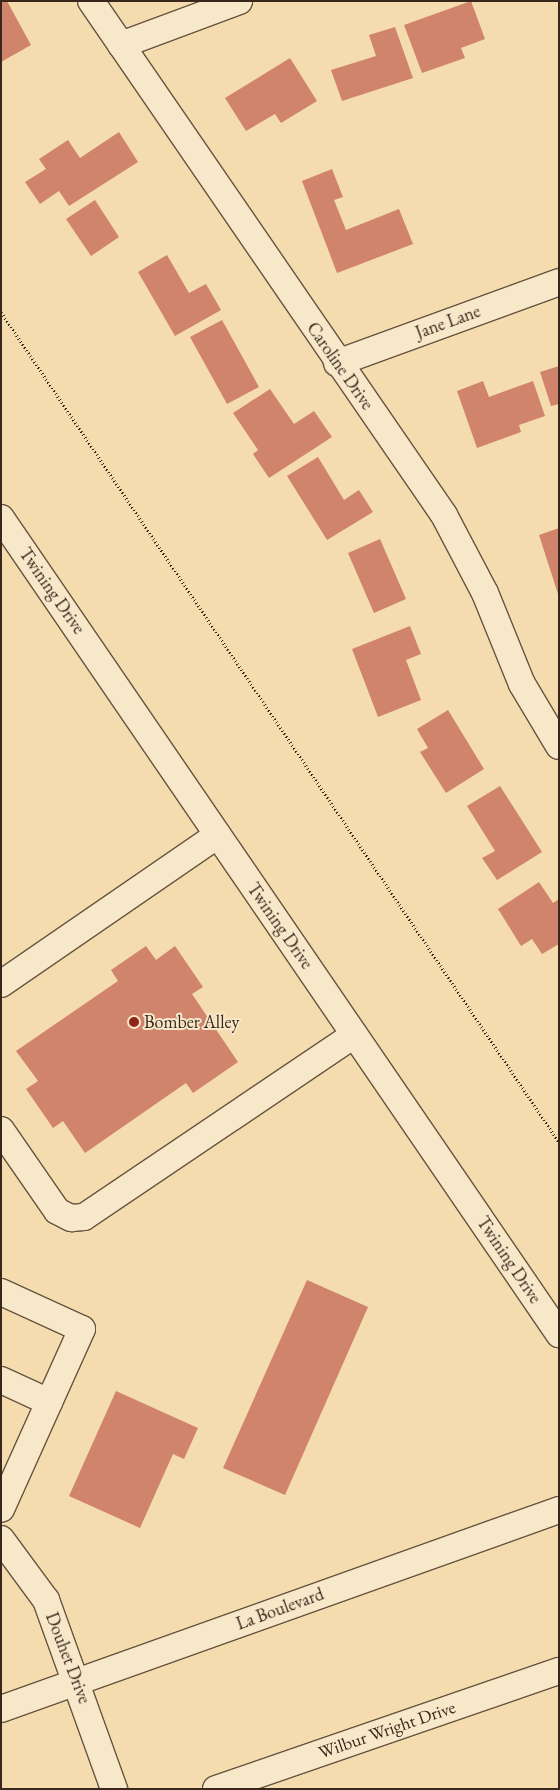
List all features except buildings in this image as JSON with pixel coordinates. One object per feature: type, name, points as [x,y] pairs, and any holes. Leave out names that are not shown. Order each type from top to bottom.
[{"type":"street","name":"Caroline Drive","points":[[92,1],[461,543],[522,684],[559,746]]},
{"type":"street","points":[[121,44],[239,1]]},
{"type":"street","name":"Jane Lane","points":[[337,363],[559,282]]},
{"type":"street","name":"Twining Drive","points":[[1,518],[559,1334]]},
{"type":"street","points":[[1,984],[218,836]]},
{"type":"street","points":[[1,1130],[57,1211],[70,1218],[84,1218],[354,1035]]},
{"type":"street","points":[[1,1292],[82,1330],[1,1509]]},
{"type":"street","points":[[1,1380],[49,1402]]},
{"type":"street","name":"La Boulevard","points":[[1,1709],[559,1510]]},
{"type":"street","name":"Douhet Drive","points":[[1,1539],[46,1600],[77,1681],[114,1789]]},
{"type":"street","name":"Wilbur Wright Drive","points":[[216,1789],[559,1671]]},
{"type":"path","points":[[1,312],[559,1142]]},
{"type":"place","name":"Bomber Alley","points":[[134,1022]]}]
